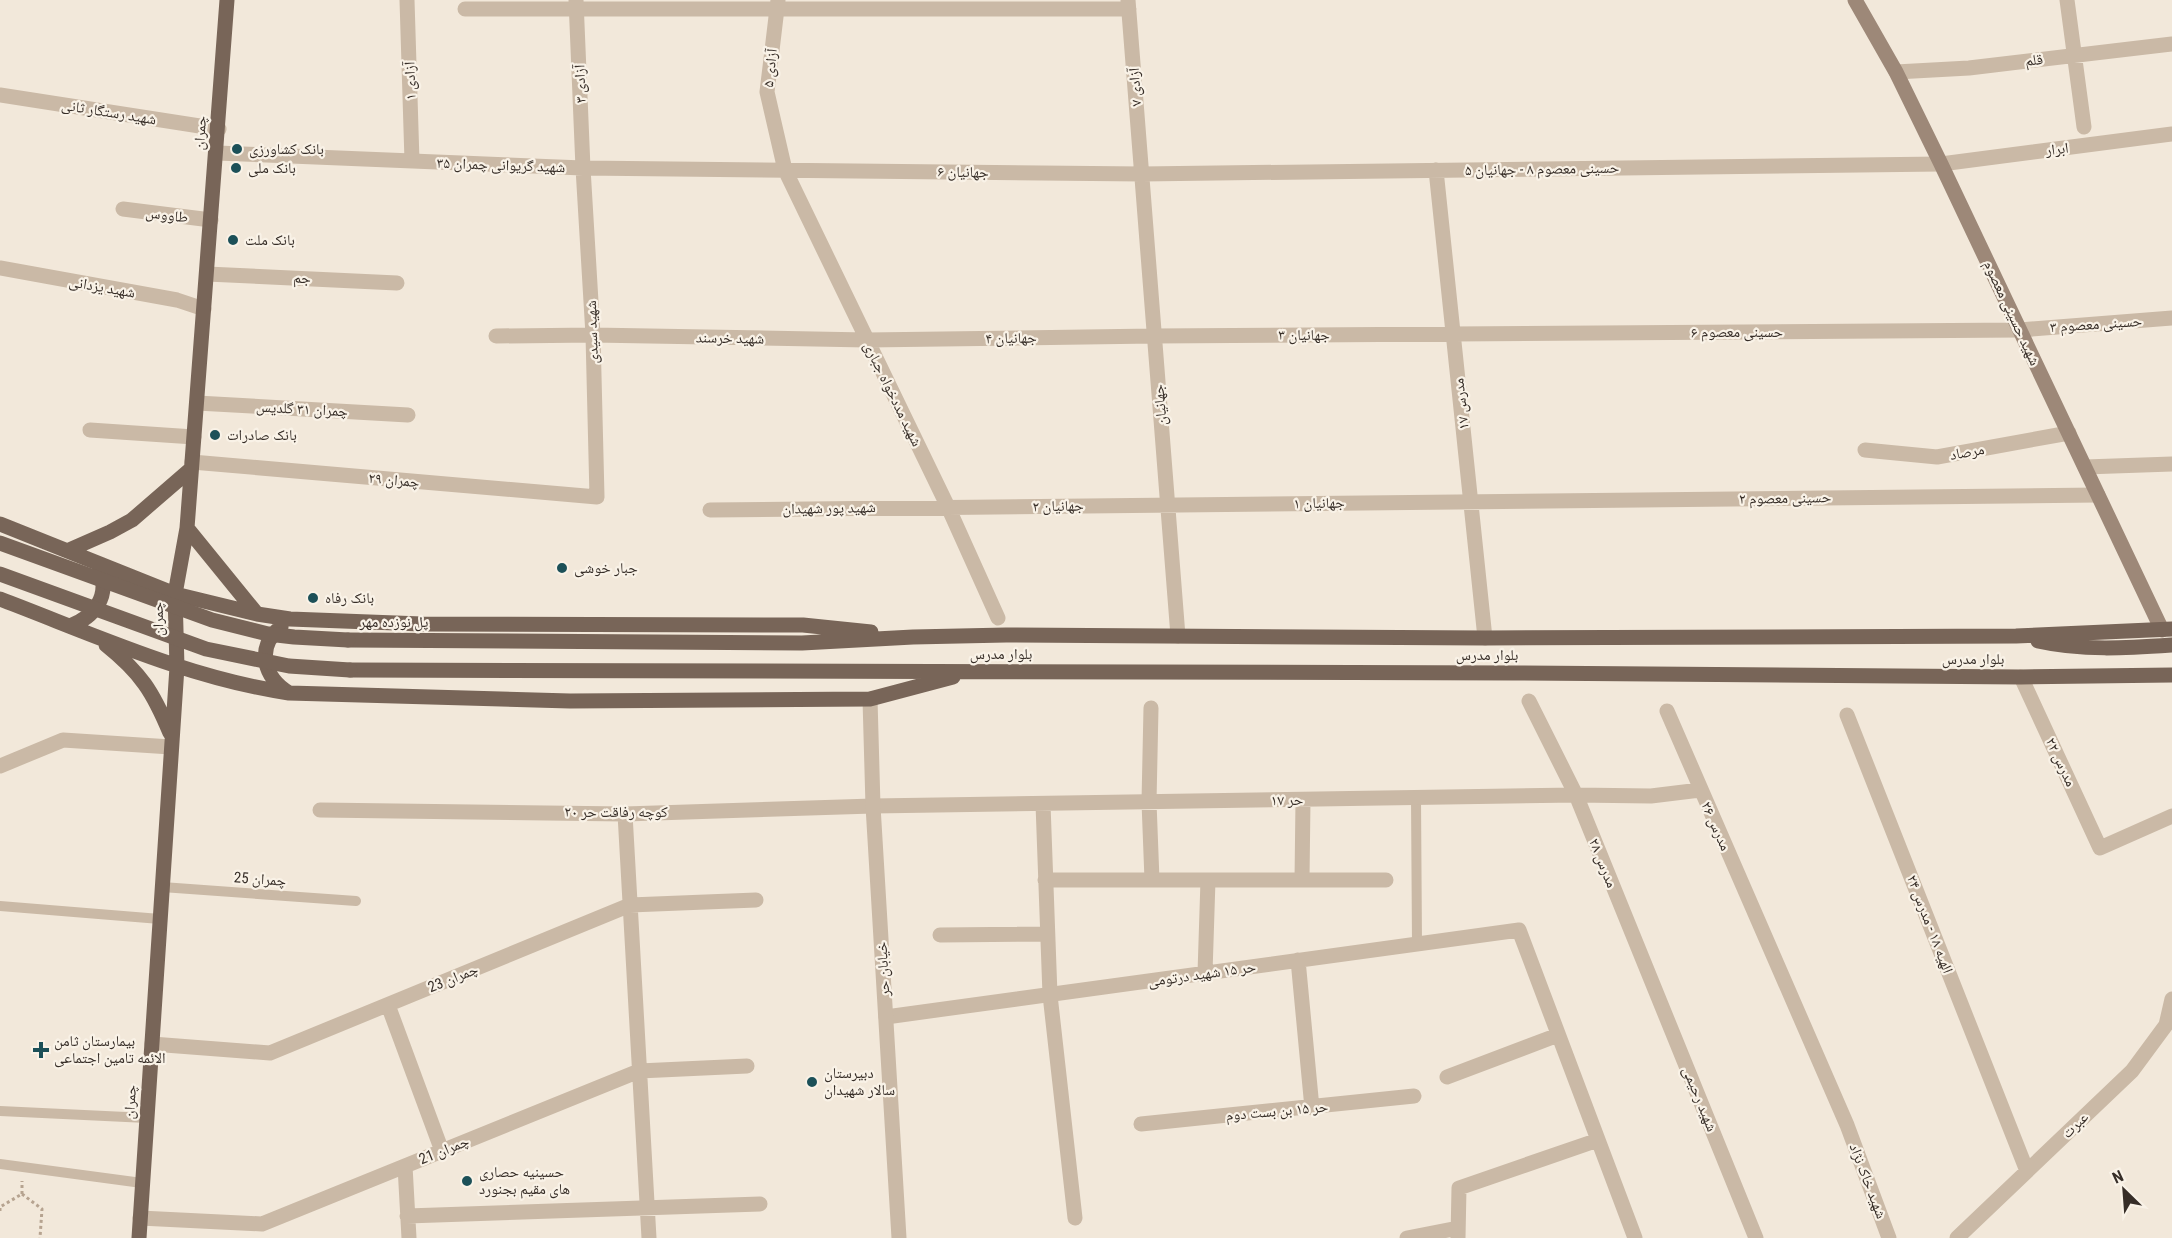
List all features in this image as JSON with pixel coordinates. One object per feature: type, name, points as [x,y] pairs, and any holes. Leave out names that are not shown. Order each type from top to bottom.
[{"type":"main road","name":"چمران","points":[[139,1238],[177,667],[175,594],[187,528],[227,0]]},
{"type":"main road","name":"شهید حسینی معصوم","points":[[1855,0],[1896,72],[2098,495],[2167,629]]},
{"type":"main road","points":[[69,550],[132,520],[192,466]]},
{"type":"main road","points":[[0,524],[175,594],[257,614],[290,619],[422,624],[803,625],[913,637]]},
{"type":"main road","points":[[187,528],[257,614]]},
{"type":"main road","name":"پل نوزده مهر","points":[[0,543],[212,620],[294,637],[360,640],[802,643]]},
{"type":"main road","points":[[70,626],[83,621],[94,612],[101,600],[104,587],[102,573],[95,561]]},
{"type":"main road","name":"بلوار مدرس","points":[[0,574],[206,649],[289,666],[350,670],[1503,672],[2021,677],[2172,675]]},
{"type":"main road","points":[[0,599],[177,667],[250,688],[289,693],[570,701],[870,699],[974,672]]},
{"type":"main road","points":[[289,693],[279,687],[271,677],[266,666],[266,653],[269,641],[276,631],[290,619]]},
{"type":"main road","name":"بلوار مدرس","points":[[802,643],[913,637],[2016,636],[2167,629]]},
{"type":"main road","points":[[94,636],[123,659],[144,680],[156,699],[171,742]]},
{"type":"main road","points":[[2016,636],[2071,647],[2108,649],[2172,645]]},
{"type":"street","name":"آزادی ۱","points":[[407,0],[412,161]]},
{"type":"street","points":[[2067,0],[2084,128]]},
{"type":"street","points":[[465,9],[576,4],[1129,4]]},
{"type":"street","name":"آزادی ۳","points":[[576,4],[583,168]]},
{"type":"street","name":"آزادی ۵","points":[[777,4],[767,92],[785,170]]},
{"type":"street","name":"آزادی ۷","points":[[1129,4],[1142,174]]},
{"type":"street","name":"قلم","points":[[1896,72],[1969,69],[2172,44]]},
{"type":"street","name":"شهید رستگار ثانی","points":[[0,95],[219,129]]},
{"type":"street","name":"ابرار","points":[[1941,164],[2172,134]]},
{"type":"street","name":"شهید گریوانی چمران ۳۵","points":[[216,153],[583,168],[785,170]]},
{"type":"street","name":"حسینی معصوم ۸ - جهانیان ۵","points":[[1142,174],[1941,164]]},
{"type":"street","name":"شهید سیدی","points":[[583,168],[593,335],[597,497]]},
{"type":"street","name":"جهانیان ۶","points":[[785,170],[1142,174]]},
{"type":"street","name":"شهید مددخواه جباری","points":[[785,170],[948,507],[998,618]]},
{"type":"street","name":"مدرس ۱۷","points":[[1436,170],[1485,638]]},
{"type":"street","name":"جهانیان","points":[[1142,174],[1178,636]]},
{"type":"street","name":"طاووس","points":[[123,209],[211,220]]},
{"type":"street","name":"شهید یزدانی","points":[[0,268],[177,300],[204,309]]},
{"type":"street","name":"جم","points":[[207,274],[397,283]]},
{"type":"street","name":"حسینی معصوم ۳","points":[[2020,330],[2172,318]]},
{"type":"street","name":"حسینی معصوم ۶","points":[[1454,334],[2020,330]]},
{"type":"street","name":"جهانیان ۳","points":[[1154,336],[1454,334]]},
{"type":"street","name":"شهید خرسند","points":[[496,336],[593,335],[867,340]]},
{"type":"street","name":"جهانیان ۴","points":[[867,340],[1154,336]]},
{"type":"street","name":"چمران ۳۱ گلدیس","points":[[196,403],[408,416]]},
{"type":"street","points":[[90,430],[194,436]]},
{"type":"street","name":"مرصاد","points":[[1865,450],[1937,457],[2069,433]]},
{"type":"street","points":[[2085,466],[2172,464]]},
{"type":"street","name":"چمران ۲۹","points":[[192,466],[597,497]]},
{"type":"street","name":"حسینی معصوم ۲","points":[[1471,501],[2098,495]]},
{"type":"street","name":"جهانیان ۱","points":[[1168,505],[1471,501]]},
{"type":"street","name":"جهانیان ۲","points":[[948,507],[1168,505]]},
{"type":"street","name":"شهید پور شهیدان","points":[[710,510],[948,507]]},
{"type":"street","name":"مدرس ۲۲","points":[[2021,677],[2100,848],[2172,816]]},
{"type":"street","name":"خیابان حر","points":[[870,699],[873,806],[899,1238]]},
{"type":"street","name":"مدرس ۲۸","points":[[1529,701],[1576,795],[1670,1028]]},
{"type":"street","points":[[1151,708],[1149,802],[1152,880]]},
{"type":"street","name":"مدرس ۲۶","points":[[1667,711],[1846,1125]]},
{"type":"street","name":"الهیه ۱۸ - مدرس ۲۴","points":[[1847,715],[2027,1171]]},
{"type":"street","points":[[0,766],[63,740],[171,742]]},
{"type":"street","name":"حر ۱۷","points":[[873,806],[1576,795],[1651,796],[1700,790]]},
{"type":"street","points":[[1302,880],[1303,800]]},
{"type":"street","points":[[1044,804],[1050,995],[1075,1218]]},
{"type":"street","name":"کوچه رفاقت حر ۲۰","points":[[320,810],[625,814],[873,806]]},
{"type":"street","points":[[625,814],[648,1238]]},
{"type":"street","points":[[1045,880],[1386,880]]},
{"type":"street","points":[[1205,973],[1208,880]]},
{"type":"street","name":"چمران 23","points":[[152,1044],[270,1053],[630,905],[756,900]]},
{"type":"street","name":"حر ۱۵ شهید درتومی","points":[[886,1017],[1519,930],[1558,1035]]},
{"type":"street","points":[[940,935],[1047,934]]},
{"type":"street","points":[[1298,960],[1312,1108]]},
{"type":"street","name":"عبرت","points":[[1957,1238],[2132,1071],[2166,1024],[2172,999]]},
{"type":"street","points":[[388,1005],[442,1151]]},
{"type":"street","name":"شهید رحیمی","points":[[1670,1028],[1756,1238]]},
{"type":"street","points":[[1447,1077],[1558,1035],[1635,1238]]},
{"type":"street","name":"چمران 21","points":[[140,1218],[262,1224],[639,1071],[747,1066]]},
{"type":"street","name":"حر ۱۵ بن بست دوم","points":[[1141,1124],[1414,1096]]},
{"type":"street","name":"شهید خاک نژاد","points":[[1846,1125],[1889,1238]]},
{"type":"street","points":[[1407,1238],[1458,1233],[1459,1188],[1598,1140]]},
{"type":"street","points":[[405,1166],[409,1238]]},
{"type":"street","points":[[408,1216],[760,1204]]},
{"type":"lane","points":[[1416,798],[1417,944]]},
{"type":"lane","name":"چمران 25","points":[[162,887],[356,901]]},
{"type":"lane","points":[[0,906],[160,919]]},
{"type":"lane","points":[[0,1111],[147,1118]]},
{"type":"lane","points":[[0,1164],[142,1183]]},
{"type":"path","points":[[0,1211],[0,1207],[22,1194],[42,1209],[40,1238]]},
{"type":"place","name":"بانک کشاورزی","points":[[237,149]]},
{"type":"place","name":"بانک ملی","points":[[236,168]]},
{"type":"place","name":"بانک ملت","points":[[233,240]]},
{"type":"place","name":"بانک صادرات","points":[[215,435]]},
{"type":"place","name":"جبار خوشی","points":[[562,568]]},
{"type":"place","name":"بانک رفاه","points":[[313,598]]},
{"type":"place","name":"بیمارستان ثامن الائمه تامین اجتماعی","points":[[41,1050]]},
{"type":"place","name":"دبیرستان سالار شهیدان","points":[[812,1082]]},
{"type":"place","name":"حسینیه حصاری های مقیم بجنورد","points":[[467,1181]]}]
